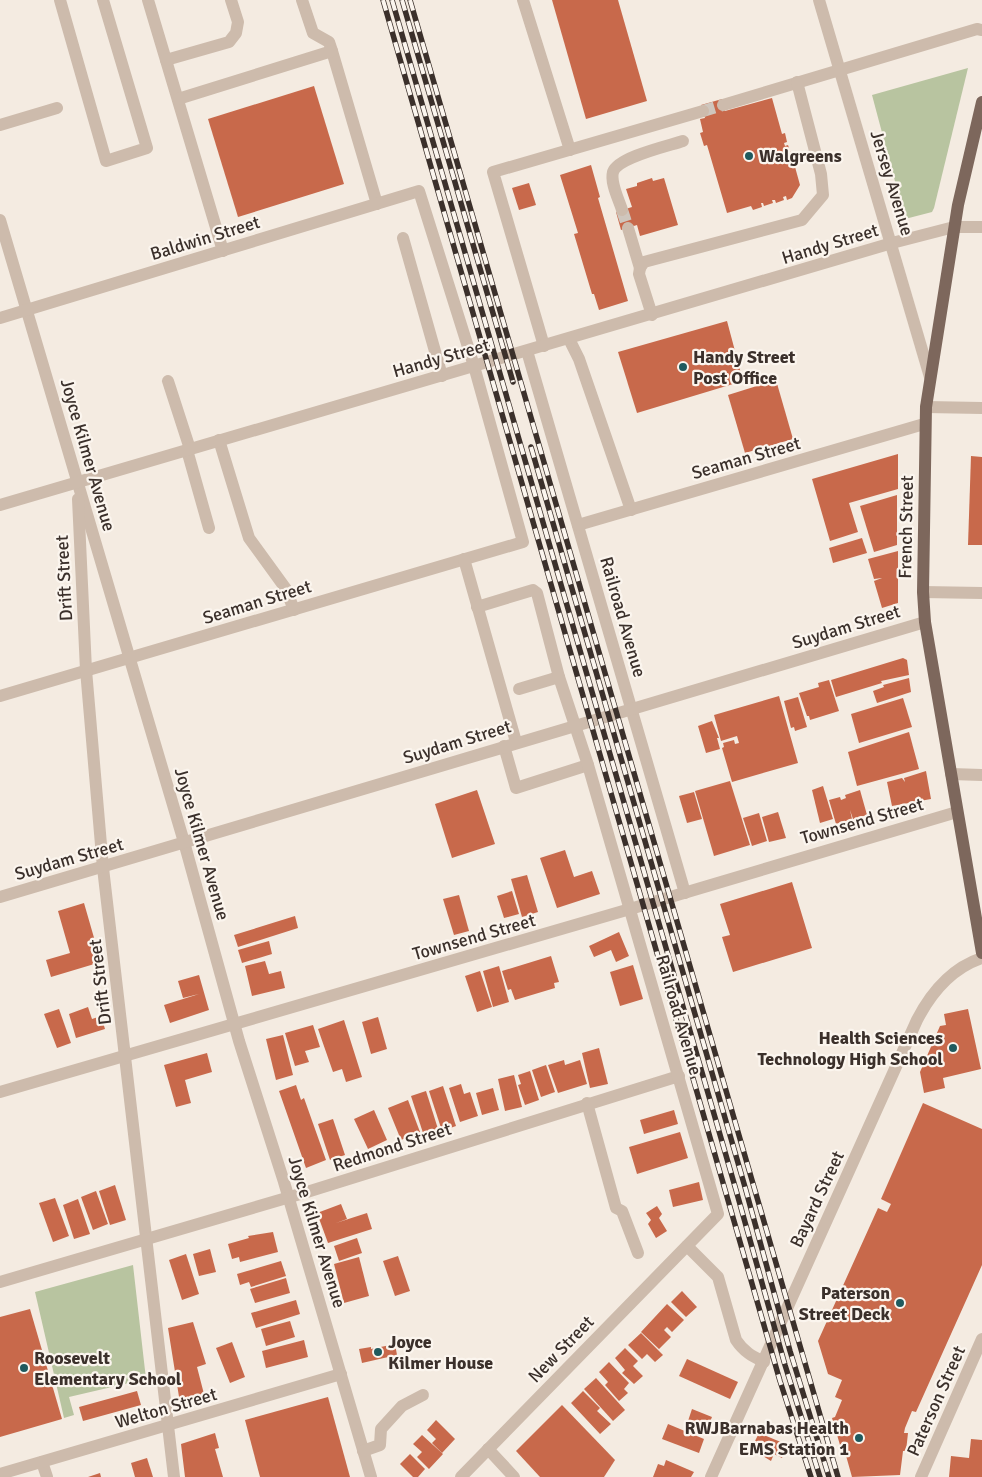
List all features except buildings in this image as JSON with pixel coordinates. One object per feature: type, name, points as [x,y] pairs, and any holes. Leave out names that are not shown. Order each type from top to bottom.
[{"type":"main road","name":"French Street","points":[[982,102],[954,227],[926,407],[924,424],[922,592],[925,622],[982,953]]},
{"type":"street","points":[[60,0],[106,161],[147,148],[104,0]]},
{"type":"street","points":[[148,0],[223,251]]},
{"type":"street","points":[[166,60],[229,42],[236,33],[238,22],[231,0]]},
{"type":"street","points":[[302,0],[313,32],[329,42],[376,204]]},
{"type":"street","points":[[523,0],[570,150]]},
{"type":"street","name":"Jersey Avenue","points":[[819,0],[930,376]]},
{"type":"street","points":[[723,105],[977,29],[982,30]]},
{"type":"street","points":[[178,100],[332,51]]},
{"type":"street","points":[[652,315],[639,274],[644,262],[802,220],[823,195],[821,174],[797,82]]},
{"type":"street","points":[[0,125],[57,108]]},
{"type":"street","points":[[544,346],[493,172],[703,111]]},
{"type":"street","points":[[622,210],[613,179],[613,171],[621,162],[683,141]]},
{"type":"street","name":"Baldwin Street","points":[[0,318],[419,191],[474,366]]},
{"type":"street","name":"Joyce Kilmer Avenue","points":[[0,220],[184,842],[235,1025],[289,1197],[371,1477]]},
{"type":"street","name":"Handy Street","points":[[0,505],[892,243],[954,227],[982,228]]},
{"type":"street","points":[[628,228],[640,268]]},
{"type":"street","points":[[403,238],[442,376]]},
{"type":"street","points":[[569,339],[578,359],[623,492],[631,510]]},
{"type":"street","name":"Railroad Avenue","points":[[527,351],[685,892]]},
{"type":"street","name":"Seaman Street","points":[[0,696],[524,542],[474,366]]},
{"type":"street","points":[[168,381],[189,449],[209,528]]},
{"type":"street","points":[[926,407],[982,408]]},
{"type":"street","name":"Seaman Street","points":[[578,526],[924,424]]},
{"type":"street","points":[[219,440],[249,538],[286,589],[294,610]]},
{"type":"street","name":"Drift Street","points":[[78,482],[80,582],[103,868],[174,1477]]},
{"type":"street","points":[[464,559],[516,742]]},
{"type":"street","name":"Railroad Avenue","points":[[478,607],[534,590],[537,594],[559,677],[588,765],[718,1214],[687,1246]]},
{"type":"street","points":[[922,592],[982,593]]},
{"type":"street","name":"Suydam Street","points":[[0,897],[103,868],[516,742],[925,622]]},
{"type":"street","points":[[519,689],[559,677]]},
{"type":"street","points":[[504,746],[516,788],[588,765]]},
{"type":"street","points":[[951,774],[982,775]]},
{"type":"street","name":"Townsend Street","points":[[0,1092],[235,1025],[958,812]]},
{"type":"street","name":"Bayard Street","points":[[712,1477],[924,1006],[955,972],[969,962],[982,958]]},
{"type":"street","name":"Redmond Street","points":[[0,1282],[145,1241],[679,1076]]},
{"type":"street","points":[[587,1103],[616,1208],[622,1212],[638,1253]]},
{"type":"street","points":[[687,1246],[718,1277],[736,1340],[747,1354],[764,1362]]},
{"type":"street","name":"New Street","points":[[461,1477],[687,1246]]},
{"type":"street","name":"Paterson Street","points":[[921,1477],[982,1339]]},
{"type":"street","name":"Welton Street","points":[[0,1474],[16,1474],[42,1462],[341,1374]]},
{"type":"street","points":[[363,1450],[380,1445],[381,1429],[402,1406],[423,1395]]},
{"type":"street","points":[[488,1449],[514,1477]]},
{"type":"street","points":[[42,1462],[47,1477]]},
{"type":"green space","points":[[968,68],[934,208],[932,212],[905,219],[872,95]]},
{"type":"green space","points":[[133,1265],[146,1379],[69,1397],[74,1415],[64,1418],[35,1292]]},
{"type":"tunnel","points":[[703,111],[723,105]]},
{"type":"tunnel","points":[[622,210],[628,228]]},
{"type":"railway","points":[[383,0],[780,1381],[811,1477]]},
{"type":"railway","points":[[392,0],[785,1365],[820,1477]]},
{"type":"railway","points":[[402,0],[513,382]]},
{"type":"railway","points":[[410,0],[838,1477]]},
{"type":"railway","points":[[531,447],[745,1187],[790,1351],[829,1477]]},
{"type":"place","name":"Walgreens","points":[[749,156]]},
{"type":"place","name":"Handy Street Post Office","points":[[683,367]]},
{"type":"place","name":"Health Sciences Technology High School","points":[[953,1048]]},
{"type":"place","name":"Paterson Street Deck","points":[[900,1303]]},
{"type":"place","name":"Joyce Kilmer House","points":[[378,1352]]},
{"type":"place","name":"Roosevelt Elementary School","points":[[24,1368]]},
{"type":"place","name":"RWJBarnabas Health EMS Station 1","points":[[859,1438]]}]
